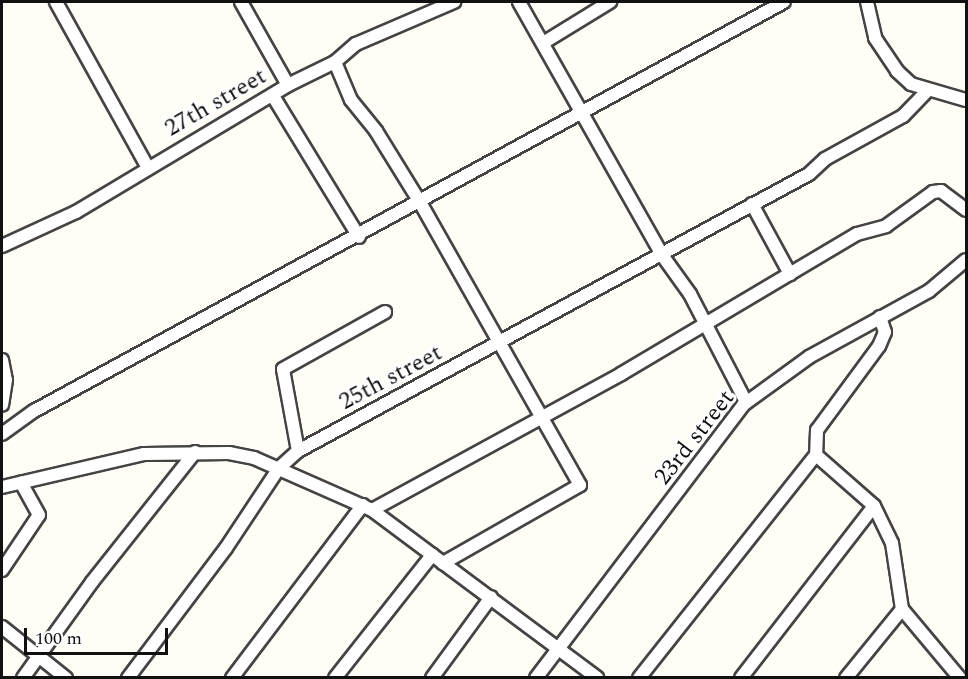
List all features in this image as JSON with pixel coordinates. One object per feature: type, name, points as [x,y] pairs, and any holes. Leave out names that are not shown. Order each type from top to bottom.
[{"type":"street","points":[[56,2],[148,168]]},
{"type":"street","points":[[241,2],[288,85]]},
{"type":"street","name":"27th street","points":[[2,246],[76,212],[288,85],[335,62],[356,44],[454,2]]},
{"type":"street","points":[[519,2],[662,255],[690,294],[703,325],[746,402]]},
{"type":"street","points":[[543,43],[610,2]]},
{"type":"street","points":[[2,434],[34,411],[421,204],[581,109],[784,2]]},
{"type":"street","points":[[867,2],[875,38],[897,71],[928,90],[966,100]]},
{"type":"street","points":[[335,62],[351,100],[376,130],[421,204],[503,342],[580,485],[443,563]]},
{"type":"street","name":"25th street","points":[[128,678],[233,539],[279,468],[298,451],[662,255],[881,131],[928,90]]},
{"type":"street","points":[[273,96],[359,237]]},
{"type":"street","points":[[232,678],[367,508],[544,416],[857,234],[886,226],[933,192],[941,191],[966,210]]},
{"type":"street","points":[[752,204],[790,274]]},
{"type":"street","name":"23rd street","points":[[536,678],[746,402],[809,357],[929,291],[966,260]]},
{"type":"street","points":[[298,451],[283,369],[385,312]]},
{"type":"street","points":[[639,678],[816,454],[817,430],[882,339],[885,332],[880,317]]},
{"type":"street","points":[[2,360],[6,380],[2,405]]},
{"type":"street","points":[[23,678],[92,582],[195,452]]},
{"type":"street","points":[[2,487],[144,454],[229,453],[279,468],[367,508],[492,597],[597,678]]},
{"type":"street","points":[[816,454],[874,506],[892,543],[902,609],[956,676],[966,673]]},
{"type":"street","points":[[2,570],[39,515],[21,483]]},
{"type":"street","points":[[741,678],[874,506]]},
{"type":"street","points":[[335,678],[432,555]]},
{"type":"street","points":[[432,678],[492,597]]},
{"type":"street","points":[[846,678],[902,609]]},
{"type":"street","points":[[2,627],[66,678]]}]
